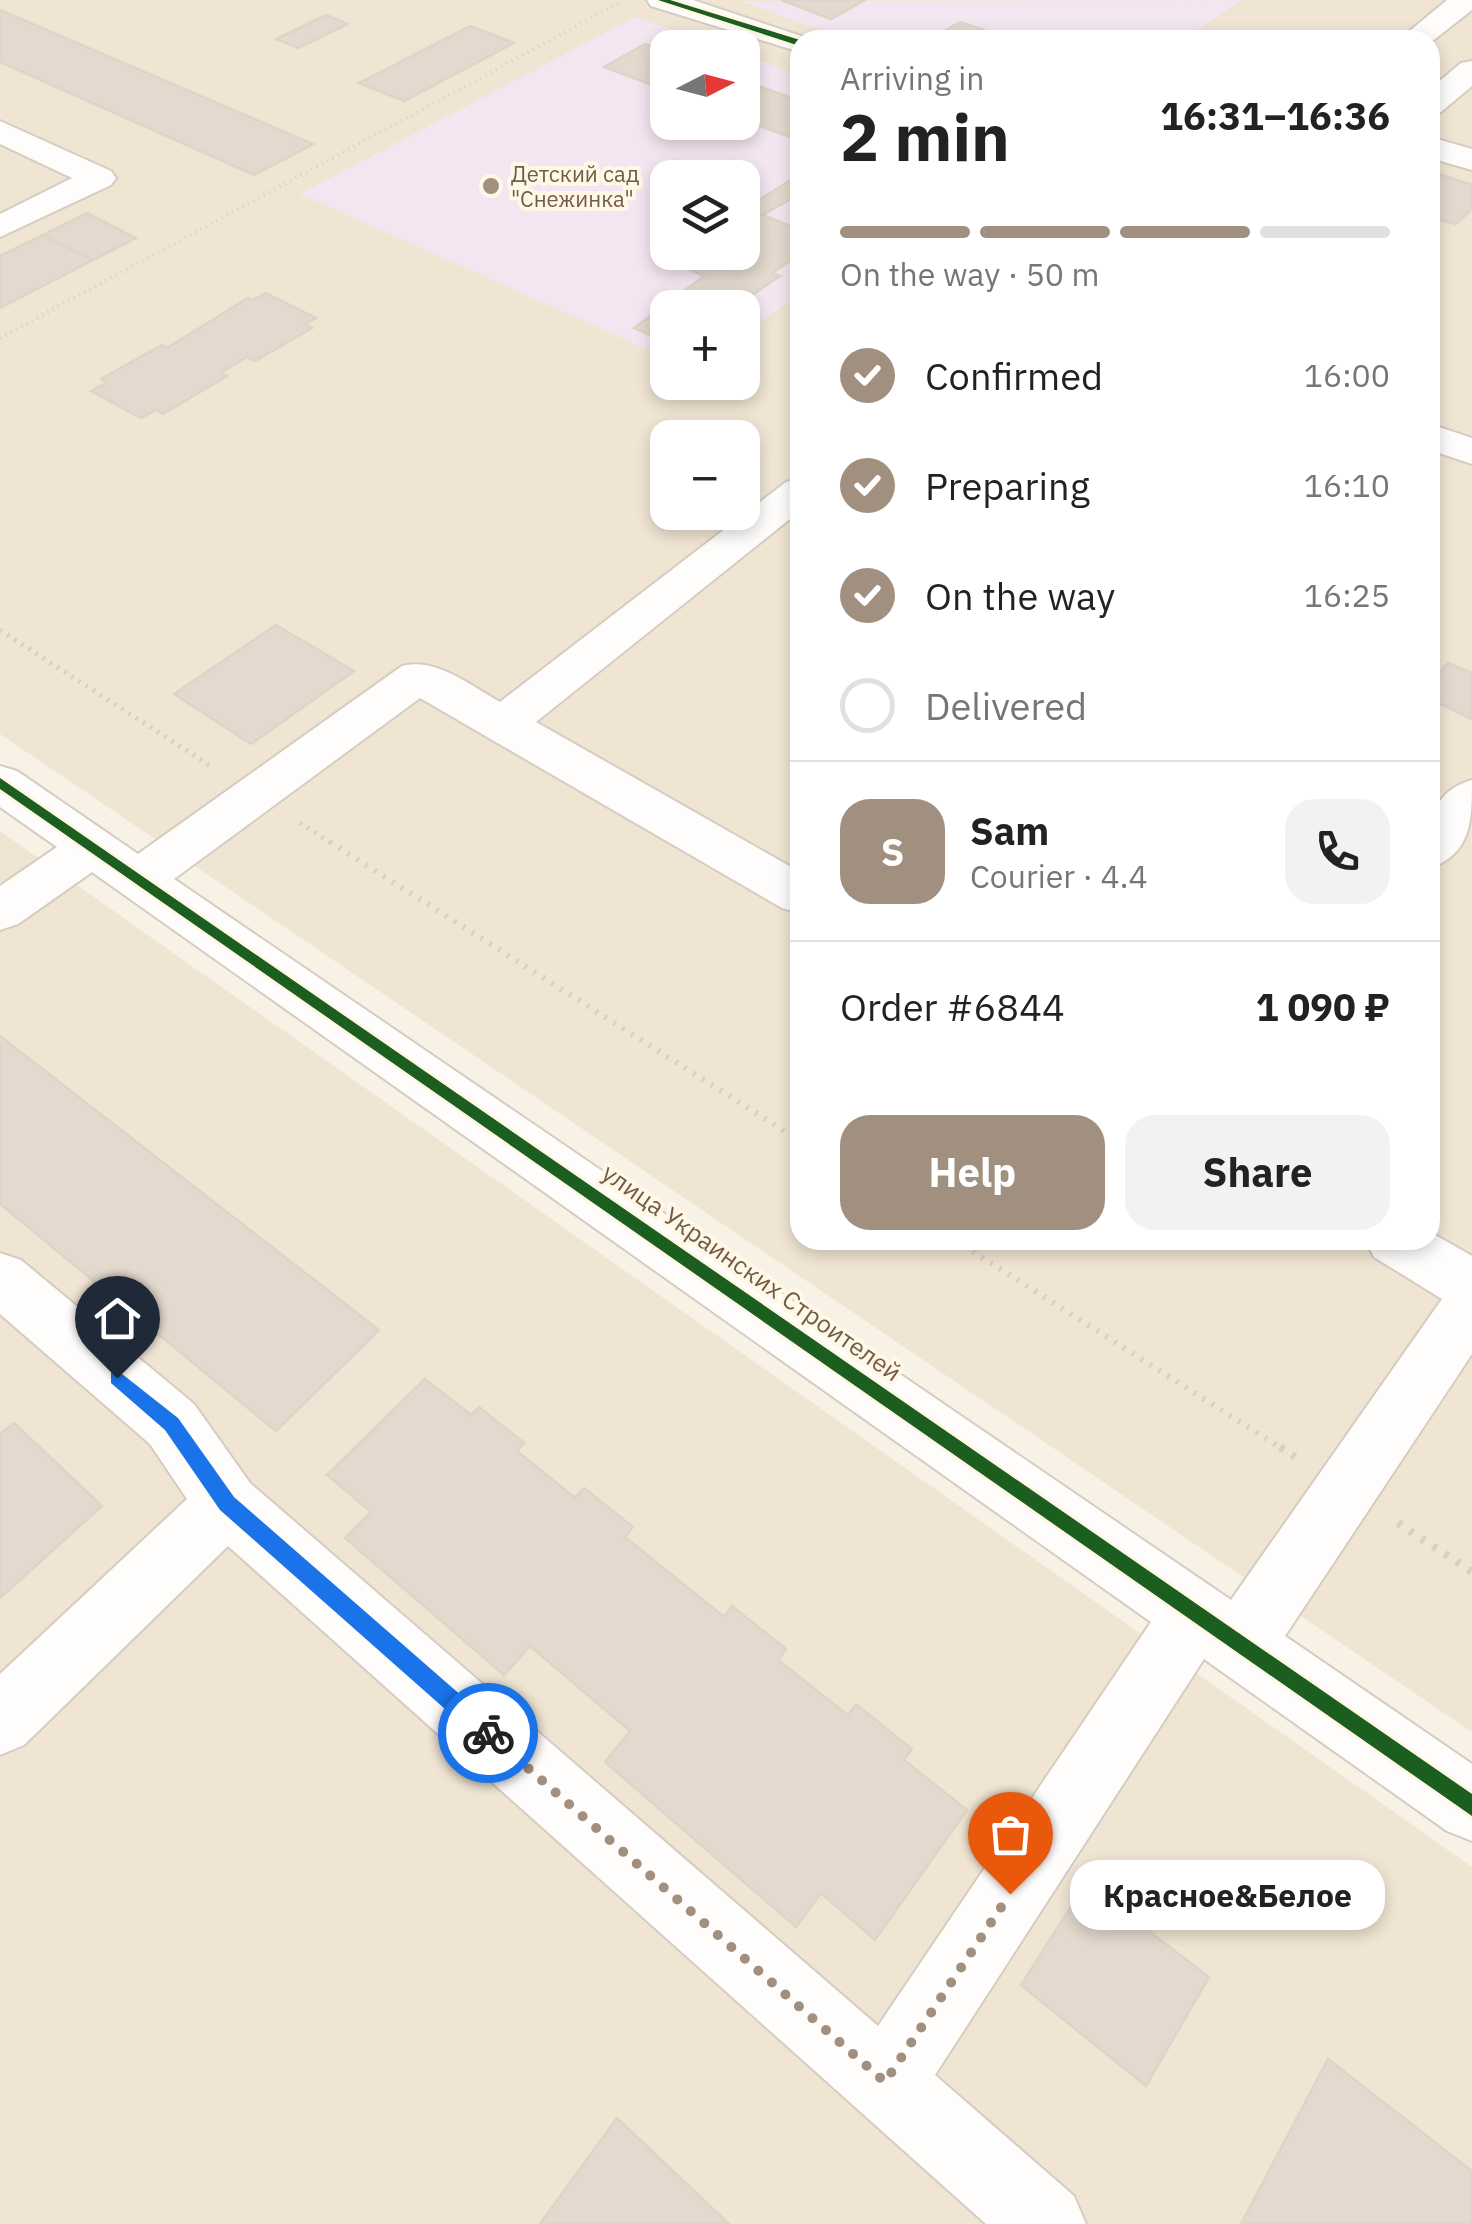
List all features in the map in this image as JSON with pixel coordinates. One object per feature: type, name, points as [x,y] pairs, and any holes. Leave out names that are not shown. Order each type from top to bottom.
[{"type":"street","points":[[662,0],[790,39]]},
{"type":"street","points":[[1427,30],[1462,3]]},
{"type":"street","points":[[1440,97],[1472,70]]},
{"type":"street","points":[[0,131],[99,178],[0,227]]},
{"type":"street","points":[[1440,150],[1472,160]]},
{"type":"street","points":[[1440,440],[1472,452]]},
{"type":"street","points":[[503,724],[790,505]]},
{"type":"street","points":[[0,911],[116,863],[255,794],[418,676],[790,889]]},
{"type":"street","name":"улица Украинских Строителей","points":[[0,783],[1472,1806]]},
{"type":"street","points":[[1411,1250],[1472,1286]]},
{"type":"street","points":[[885,2082],[1218,1629],[1344,1488],[1472,1304]]},
{"type":"street","points":[[12,1308],[172,1424],[227,1504],[1046,2224]]},
{"type":"street","points":[[0,1722],[227,1504]]},
{"type":"path","points":[[0,338],[626,0]]},
{"type":"path","points":[[0,630],[790,1135]]},
{"type":"path","points":[[971,1250],[1472,1572]]},
{"type":"shaded area","points":[[0,0],[1472,0],[1472,1732],[0,734]]},
{"type":"shaded area","points":[[1242,0],[1196,30],[821,30],[741,1]]},
{"type":"shaded area","name":"Детский сад \"Снежинка\"","points":[[635,17],[672,30],[650,30],[650,140],[760,140],[760,61],[790,71],[790,301],[760,322],[760,290],[650,290],[650,350],[300,194]]},
{"type":"shaded area","points":[[0,831],[1472,1867],[1472,2224],[0,2224]]},
{"type":"building","points":[[781,0],[865,0],[831,19]]},
{"type":"building","points":[[0,10],[313,144],[254,175],[0,62]]},
{"type":"building","points":[[326,15],[348,24],[298,48],[276,39]]},
{"type":"building","points":[[960,22],[983,30],[946,30]]},
{"type":"building","points":[[470,26],[514,43],[404,101],[359,83]]},
{"type":"building","points":[[645,44],[650,46],[650,84],[604,67]]},
{"type":"building","points":[[760,87],[790,97],[790,137],[760,126]]},
{"type":"building","points":[[1440,174],[1472,185],[1472,209],[1456,224],[1440,220]]},
{"type":"building","points":[[790,180],[790,200],[760,216],[760,200]]},
{"type":"building","points":[[87,213],[136,238],[93,260],[43,235]]},
{"type":"building","points":[[761,214],[790,226],[790,261],[772,273],[780,276],[760,290],[685,290],[704,276],[690,270],[760,270]]},
{"type":"building","points":[[43,235],[93,260],[0,308],[0,256]]},
{"type":"building","points":[[266,293],[316,318],[305,324],[312,328],[255,361],[247,357],[220,373],[227,376],[163,414],[156,410],[141,418],[91,391],[106,383],[101,379],[162,345],[167,348],[248,298],[253,300]]},
{"type":"building","points":[[650,316],[650,335],[634,328]]},
{"type":"building","points":[[276,625],[354,671],[251,744],[174,694]]},
{"type":"building","points":[[1448,663],[1472,673],[1472,719],[1440,704],[1440,672]]},
{"type":"building","points":[[0,1036],[379,1330],[276,1431],[0,1204]]},
{"type":"building","points":[[425,1379],[471,1415],[479,1407],[524,1443],[517,1451],[575,1498],[584,1488],[633,1527],[625,1537],[724,1617],[732,1606],[786,1649],[778,1660],[848,1715],[856,1704],[912,1749],[904,1760],[967,1810],[875,1940],[821,1893],[796,1927],[605,1762],[630,1731],[530,1646],[504,1675],[345,1538],[371,1512],[327,1475]]},
{"type":"building","points":[[14,1423],[102,1506],[0,1598],[0,1434]]},
{"type":"building","points":[[1086,1883],[1209,1977],[1146,2086],[1021,1985]]},
{"type":"building","points":[[1328,2059],[1472,2171],[1472,2224],[1241,2224]]},
{"type":"building","points":[[617,2118],[729,2224],[540,2224]]},
{"type":"cycle path","points":[[662,0],[790,40]]},
{"type":"cycle path","points":[[0,783],[1472,1806]]},
{"type":"way so far","points":[[488,1733],[885,2082],[1010,1894]]},
{"type":"place","name":"Детский сад \"Снежинка\"","points":[[491,186]]},
{"type":"place","name":"Красное&Белое","points":[[1010,1894]]},
{"type":"route","points":[[117,1378],[172,1424],[227,1504],[488,1733]]}]
